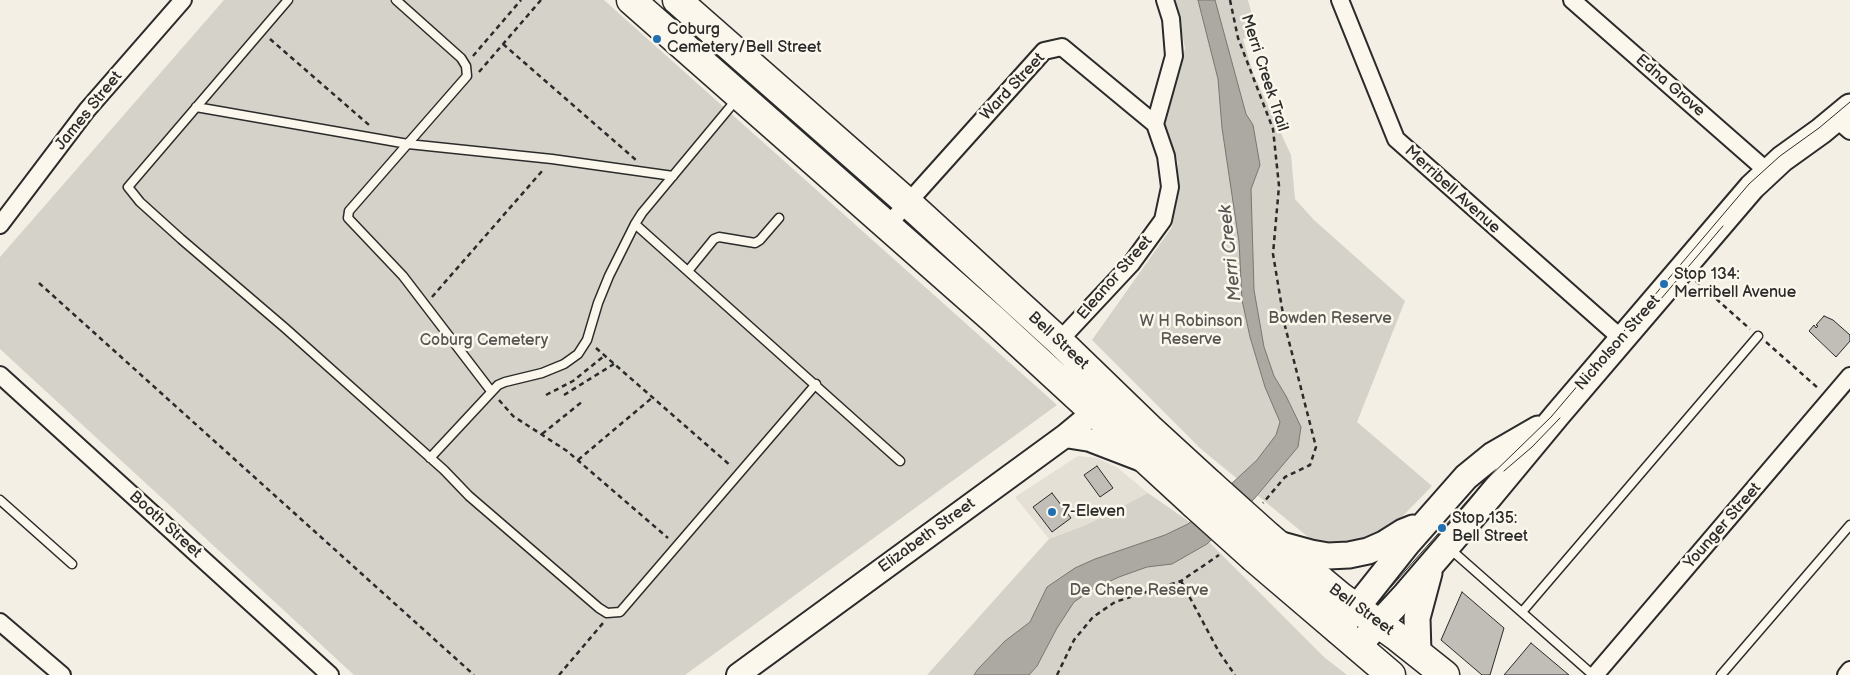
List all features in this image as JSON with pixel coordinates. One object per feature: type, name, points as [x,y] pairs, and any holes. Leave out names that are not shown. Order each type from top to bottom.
[{"type":"highway","name":"Bell Street","points":[[631,0],[993,319],[1104,403],[1202,494],[1267,546],[1368,615],[1445,675]]},
{"type":"highway","name":"Bell Street","points":[[683,2],[1059,341],[1148,462],[1202,494]]},
{"type":"highway","name":"Bell Street","points":[[1267,546],[1347,639],[1391,675]]},
{"type":"main road","name":"Nicholson Street","points":[[1347,639],[1368,615],[1440,555],[1752,187],[1767,172],[1845,119]]},
{"type":"main road","name":"Elizabeth Street","points":[[738,675],[1065,436],[1104,403]]},
{"type":"main road","name":"Nicholson Street","points":[[1368,615],[1424,523],[1478,467],[1493,455],[1539,429],[1558,414]]},
{"type":"main road","points":[[1065,436],[1090,440],[1148,462]]},
{"type":"main road","points":[[1267,546],[1328,556],[1349,555],[1368,551],[1424,523]]},
{"type":"main road","points":[[1418,653],[1417,618],[1440,555]]},
{"type":"street","name":"James Street","points":[[0,225],[87,110],[183,0]]},
{"type":"street","points":[[1155,124],[1174,56],[1171,19],[1165,0]]},
{"type":"street","name":"Merribell Avenue","points":[[1340,0],[1396,139],[1622,339]]},
{"type":"street","name":"Edna Grove","points":[[1572,0],[1767,172]]},
{"type":"street","points":[[664,29],[683,2]]},
{"type":"street","name":"Ward Street","points":[[887,226],[1044,51],[1062,47],[1155,124]]},
{"type":"street","name":"Eleanor Street","points":[[1059,341],[1131,264],[1162,220],[1170,187],[1166,156],[1155,124]]},
{"type":"street","name":"Younger Street","points":[[1594,675],[1850,376]]},
{"type":"street","name":"Booth Street","points":[[2,380],[330,675]]},
{"type":"street","points":[[0,622],[62,675]]},
{"type":"street","points":[[1846,675],[1850,670]]},
{"type":"lane","points":[[288,0],[128,187],[140,202],[181,239],[285,328],[430,458],[469,496],[598,608],[612,613],[620,612],[816,384]]},
{"type":"lane","points":[[396,0],[461,58],[467,73],[463,81],[349,211],[348,218],[403,276],[424,306],[492,391]]},
{"type":"lane","points":[[430,458],[492,391],[504,382],[542,373],[564,364],[578,354],[587,340],[598,303],[635,224],[739,96]]},
{"type":"lane","points":[[196,107],[408,144],[552,159],[673,176]]},
{"type":"lane","points":[[688,271],[714,239],[719,237],[755,243],[780,218]]},
{"type":"lane","points":[[635,224],[900,461]]},
{"type":"lane","points":[[1522,612],[1758,336]]},
{"type":"lane","points":[[0,500],[72,564]]},
{"type":"lane","points":[[1721,675],[1850,525]]},
{"type":"lane","points":[[1440,555],[1522,612],[1594,675]]},
{"type":"path","points":[[465,64],[521,0]]},
{"type":"path","points":[[467,73],[478,72],[541,0]]},
{"type":"path","name":"Merri Creek Trail","points":[[1230,0],[1238,38],[1273,128],[1278,186],[1273,254],[1285,326],[1316,447],[1310,465],[1284,477],[1260,506]]},
{"type":"path","points":[[261,31],[385,140]]},
{"type":"path","points":[[503,44],[640,163],[643,172]]},
{"type":"path","points":[[424,306],[552,159]]},
{"type":"path","points":[[39,283],[474,675]]},
{"type":"path","points":[[587,340],[740,473]]},
{"type":"path","points":[[546,395],[573,381],[605,356]]},
{"type":"path","points":[[564,395],[614,364]]},
{"type":"path","points":[[492,391],[513,416],[560,446],[578,460],[677,546]]},
{"type":"path","points":[[578,460],[652,397]]},
{"type":"path","points":[[542,434],[583,401]]},
{"type":"path","points":[[1057,675],[1074,640],[1093,617],[1115,602],[1181,581],[1220,555]]},
{"type":"path","points":[[1181,581],[1219,652],[1236,675]]},
{"type":"path","points":[[559,675],[612,613]]},
{"type":"shaded area","points":[[1198,0],[1215,0],[1246,114],[1253,125],[1260,165],[1251,189],[1254,290],[1264,347],[1274,376],[1301,427],[1298,447],[1254,499],[1207,544],[1172,564],[1147,567],[1119,577],[1093,589],[1074,602],[1057,628],[1037,666],[1029,675],[974,675],[1005,641],[1030,622],[1047,587],[1075,568],[1095,559],[1165,535],[1188,524],[1257,460],[1276,435],[1280,422],[1265,387],[1250,337],[1242,300],[1239,242],[1222,128],[1218,79]]},
{"type":"shaded area","name":"7-Eleven","points":[[1078,456],[1097,458],[1118,468],[1148,493],[1086,525],[1049,539],[1015,497]]},
{"type":"green space","name":"Coburg Cemetery","points":[[224,0],[604,0],[1057,405],[685,675],[354,675],[0,349],[0,257]]},
{"type":"green space","points":[[1175,0],[1248,0],[1257,33],[1243,39],[1253,73],[1291,155],[1295,199],[1314,220],[1405,301],[1357,422],[1432,486],[1396,523],[1369,539],[1345,543],[1313,541],[1201,449],[1092,340],[1172,227],[1178,162],[1163,128],[1185,48]]},
{"type":"green space","name":"De Chene Reserve","points":[[1148,493],[1188,521],[1324,657],[1347,675],[927,675],[1049,539],[1086,525]]},
{"type":"building","points":[[1824,316],[1833,320],[1850,335],[1850,341],[1836,357],[1809,331],[1814,325],[1816,328],[1818,326],[1816,325]]},
{"type":"building","points":[[1097,466],[1113,488],[1100,497],[1084,475]]},
{"type":"building","name":"7-Eleven","points":[[1052,493],[1071,518],[1052,532],[1033,507]]},
{"type":"building","points":[[1462,592],[1504,628],[1490,675],[1482,675],[1441,640]]},
{"type":"building","points":[[1531,643],[1569,675],[1504,675]]},
{"type":"tram line","points":[[1391,587],[1483,483],[1551,417],[1749,184],[1780,156],[1819,128],[1850,102]]},
{"type":"tram line","points":[[1649,313],[1723,226]]},
{"type":"tram line","points":[[1504,471],[1532,447],[1560,418]]},
{"type":"place","name":"Coburg Cemetery/Bell Street","points":[[657,39]]},
{"type":"place","name":"Stop 134: Merribell Avenue","points":[[1664,284]]},
{"type":"place","name":"7-Eleven","points":[[1052,512]]},
{"type":"place","name":"Stop 135: Bell Street","points":[[1442,528]]},
{"type":"water label","name":"Merri Creek","points":[[1231,253]]},
{"type":"park label","name":"Bowden Reserve","points":[[1330,319]]},
{"type":"park label","name":"W H Robinson Reserve","points":[[1191,331]]}]
